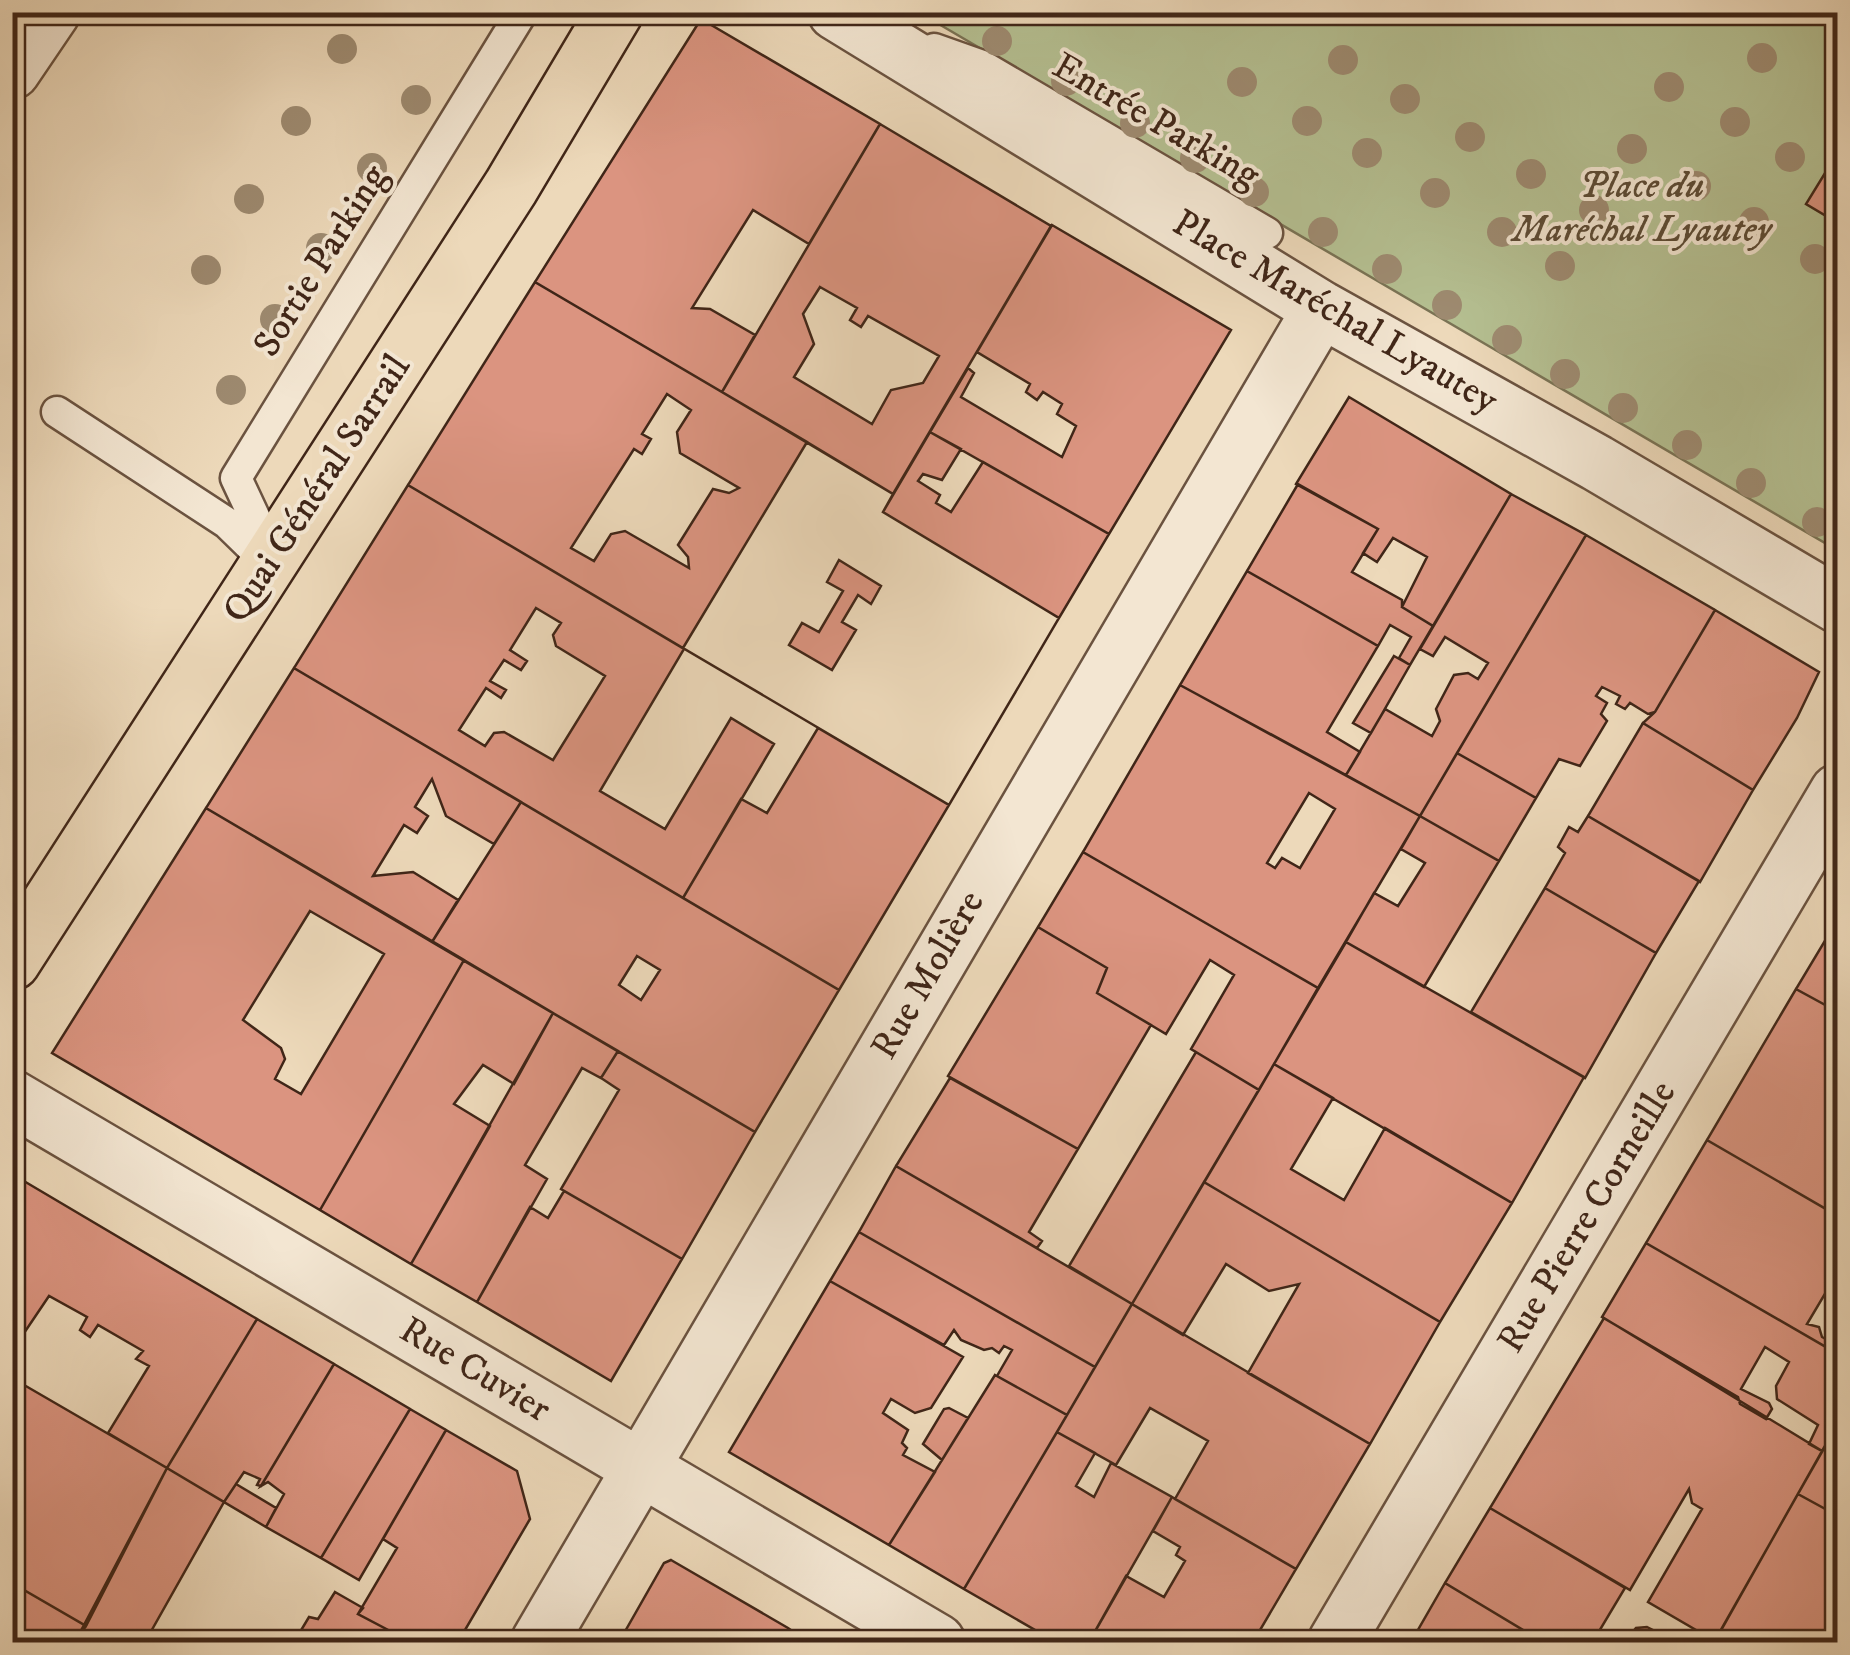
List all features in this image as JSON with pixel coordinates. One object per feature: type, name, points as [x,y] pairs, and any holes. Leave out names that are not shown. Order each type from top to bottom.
[{"type":"main road","name":"Quai Général Sarrail","points":[[12,962],[511,187],[615,12]]},
{"type":"street","points":[[12,70],[52,12]]},
{"type":"street","name":"Place Maréchal Lyautey","points":[[837,12],[1320,309],[1597,463],[1838,605]]},
{"type":"street","name":"Rue Molière","points":[[538,1642],[1320,309]]},
{"type":"street","name":"Rue Pierre Corneille","points":[[1336,1642],[1838,792]]},
{"type":"street","name":"Rue Cuvier","points":[[12,1098],[937,1642]]},
{"type":"lane","name":"Sortie Parking","points":[[271,561],[236,478],[522,12]]},
{"type":"lane","name":"Entrée Parking","points":[[837,12],[982,66],[1267,232]]},
{"type":"lane","points":[[56,412],[227,523],[271,561]]},
{"type":"green space","name":"Place du Maréchal Lyautey","points":[[920,13],[1837,13],[1837,550]]},
{"type":"building","points":[[701,19],[880,124],[809,244],[753,210],[692,308],[710,309],[755,335],[722,392],[535,282]]},
{"type":"building","points":[[880,124],[1051,226],[893,494],[722,392]],"holes":[[[820,287],[857,308],[850,320],[861,327],[868,316],[939,356],[923,383],[891,390],[872,424],[794,377],[814,344],[803,314]]]},
{"type":"building","points":[[1838,152],[1838,223],[1806,204]]},
{"type":"building","points":[[1052,225],[1231,330],[1109,534],[930,432],[968,368],[974,373],[961,397],[1062,457],[1076,426],[1057,414],[1062,404],[1043,392],[1037,400],[1026,392],[1030,384],[977,352]]},
{"type":"building","points":[[535,282],[807,442],[683,648],[408,485]],"holes":[[[667,394],[691,410],[677,432],[680,453],[739,488],[729,493],[713,489],[678,545],[688,557],[689,568],[625,531],[611,534],[594,561],[571,548],[634,449],[642,454],[651,439],[642,434]]]},
{"type":"building","points":[[1349,397],[1511,494],[1433,626],[1402,607],[1427,557],[1393,538],[1377,562],[1363,553],[1378,529],[1296,484]]},
{"type":"building","points":[[930,432],[961,449],[942,480],[923,474],[918,481],[940,495],[936,503],[951,512],[983,462],[1109,534],[1059,618],[883,512]]},
{"type":"building","points":[[807,442],[893,494],[883,512],[1059,618],[949,805],[683,648]],"holes":[[[839,560],[881,586],[871,604],[858,595],[842,622],[856,630],[832,670],[789,645],[802,623],[819,632],[843,591],[827,582]]]},
{"type":"building","points":[[807,442],[893,494],[883,512],[1059,618],[949,805],[683,648]]},
{"type":"building","points":[[1298,484],[1378,529],[1352,572],[1402,600],[1402,607],[1433,626],[1410,665],[1399,658],[1411,637],[1390,625],[1378,646],[1247,571]]},
{"type":"building","points":[[408,485],[684,649],[600,791],[665,829],[731,718],[774,744],[683,898],[294,668]],"holes":[[[536,608],[561,623],[553,635],[556,646],[605,676],[553,760],[504,732],[494,733],[485,746],[459,730],[486,688],[501,698],[506,690],[490,681],[504,660],[521,670],[527,661],[510,650]]]},
{"type":"building","points":[[1511,494],[1586,535],[1420,816],[1346,775],[1385,709],[1432,736],[1440,721],[1436,709],[1454,675],[1468,673],[1478,679],[1488,663],[1445,637],[1433,656],[1420,649]]},
{"type":"building","points":[[1586,535],[1715,610],[1655,712],[1648,714],[1630,703],[1625,709],[1616,704],[1620,696],[1602,687],[1596,696],[1607,703],[1601,714],[1607,721],[1580,766],[1559,759],[1536,798],[1457,753]]},
{"type":"building","points":[[1247,571],[1378,646],[1327,732],[1360,752],[1346,775],[1180,685]]},
{"type":"building","points":[[1715,610],[1819,672],[1797,718],[1753,790],[1643,723],[1655,712]]},
{"type":"building","points":[[1394,656],[1410,665],[1371,733],[1353,723]]},
{"type":"building","points":[[294,668],[521,802],[494,844],[446,816],[432,779],[415,807],[428,816],[417,833],[404,825],[373,876],[413,872],[458,900],[432,942],[206,808]]},
{"type":"building","points":[[1180,685],[1420,816],[1318,988],[1083,852]],"holes":[[[1309,793],[1335,809],[1300,868],[1282,858],[1275,868],[1267,863]]]},
{"type":"building","points":[[1643,723],[1753,790],[1700,882],[1588,816]]},
{"type":"building","points":[[818,728],[949,805],[839,990],[683,898],[741,799],[767,813]]},
{"type":"building","points":[[1457,753],[1536,798],[1499,861],[1420,816]]},
{"type":"building","points":[[521,802],[839,990],[755,1132],[432,942]],"holes":[[[637,956],[660,970],[641,1000],[619,985]]]},
{"type":"building","points":[[206,808],[464,960],[320,1210],[52,1053]],"holes":[[[310,911],[384,954],[301,1094],[275,1079],[285,1059],[281,1048],[243,1020]]]},
{"type":"building","points":[[1420,816],[1499,861],[1424,987],[1346,942],[1374,893],[1398,906],[1425,863],[1401,849]]},
{"type":"building","points":[[1588,816],[1699,881],[1656,953],[1545,888],[1565,853],[1558,847],[1569,827],[1578,832]]},
{"type":"building","points":[[1083,852],[1318,988],[1259,1090],[1191,1049],[1234,975],[1210,960],[1166,1034],[1097,993],[1107,968],[1038,927]]},
{"type":"building","points":[[1545,888],[1656,953],[1585,1078],[1471,1012]]},
{"type":"building","points":[[1838,919],[1838,1012],[1796,989]]},
{"type":"building","points":[[1038,927],[1107,968],[1097,993],[1151,1025],[1078,1149],[948,1076]]},
{"type":"building","points":[[1346,942],[1584,1077],[1512,1203],[1274,1064]]},
{"type":"building","points":[[464,960],[553,1013],[514,1084],[483,1065],[454,1104],[490,1126],[411,1264],[320,1210]]},
{"type":"building","points":[[1796,989],[1838,1012],[1838,1216],[1707,1140]]},
{"type":"building","points":[[553,1013],[618,1051],[601,1078],[582,1068],[525,1165],[547,1179],[477,1302],[411,1264]]},
{"type":"building","points":[[618,1051],[755,1132],[682,1259],[561,1189],[619,1090],[601,1078]]},
{"type":"building","points":[[1196,1052],[1259,1090],[1132,1304],[1069,1266]]},
{"type":"building","points":[[1274,1064],[1333,1098],[1291,1169],[1344,1200],[1385,1128],[1512,1203],[1440,1322],[1204,1182]]},
{"type":"building","points":[[950,1078],[1078,1149],[1029,1232],[1042,1241],[1037,1248],[896,1166]]},
{"type":"building","points":[[1707,1140],[1838,1216],[1838,1272],[1807,1324],[1819,1327],[1822,1337],[1835,1344],[1838,1340],[1838,1354],[1646,1243]]},
{"type":"building","points":[[896,1166],[1132,1304],[1095,1367],[859,1232]]},
{"type":"building","points":[[12,1174],[257,1319],[167,1468],[108,1433],[149,1366],[136,1359],[143,1351],[98,1325],[90,1337],[80,1330],[87,1317],[49,1296],[12,1351]]},
{"type":"building","points":[[1204,1182],[1440,1322],[1370,1444],[1248,1373],[1299,1284],[1269,1291],[1226,1264],[1183,1335],[1132,1304]]},
{"type":"building","points":[[564,1191],[682,1259],[611,1381],[477,1302],[530,1207],[548,1218]]},
{"type":"building","points":[[859,1232],[1095,1367],[1067,1415],[997,1376],[1012,1350],[1004,1346],[999,1353],[992,1348],[984,1350],[961,1340],[954,1330],[944,1345],[830,1281]]},
{"type":"building","points":[[1646,1243],[1838,1354],[1838,1424],[1822,1451],[1809,1444],[1818,1425],[1777,1399],[1776,1386],[1789,1362],[1765,1347],[1741,1389],[1769,1403],[1772,1409],[1766,1419],[1740,1404],[1738,1397],[1602,1317]]},
{"type":"building","points":[[830,1281],[963,1357],[931,1408],[915,1413],[891,1399],[883,1413],[908,1430],[902,1443],[907,1448],[903,1455],[935,1472],[889,1545],[729,1452]]},
{"type":"building","points":[[1132,1304],[1370,1444],[1296,1569],[1175,1499],[1208,1441],[1150,1408],[1116,1465],[1057,1432]]},
{"type":"building","points":[[1604,1318],[1822,1451],[1715,1641],[1648,1602],[1702,1509],[1692,1503],[1689,1489],[1630,1590],[1490,1508]]},
{"type":"building","points":[[257,1319],[334,1364],[261,1486],[257,1485],[260,1479],[244,1472],[224,1502],[167,1468]]},
{"type":"building","points":[[334,1364],[410,1409],[321,1558],[266,1527],[284,1494],[268,1482],[261,1486]]},
{"type":"building","points":[[995,1375],[1067,1415],[964,1589],[889,1545]]},
{"type":"building","points":[[12,1378],[167,1468],[86,1626],[12,1583]]},
{"type":"building","points":[[410,1409],[446,1430],[359,1580],[321,1558]]},
{"type":"building","points":[[944,1409],[968,1418],[942,1460],[923,1444]]},
{"type":"building","points":[[1838,1424],[1838,1516],[1798,1494]]},
{"type":"building","points":[[446,1430],[517,1471],[530,1519],[458,1642],[411,1642],[358,1614],[397,1548],[383,1539]]},
{"type":"building","points":[[1057,1432],[1095,1453],[1076,1486],[1094,1497],[1111,1463],[1172,1497],[1089,1642],[1056,1642],[964,1589]]},
{"type":"building","points":[[167,1468],[224,1502],[145,1642],[75,1642]]},
{"type":"building","points":[[236,1484],[276,1508],[266,1527],[224,1502]]},
{"type":"building","points":[[1798,1494],[1838,1516],[1838,1642],[1714,1642]]},
{"type":"building","points":[[1172,1497],[1296,1569],[1253,1642],[1089,1642],[1126,1576],[1164,1597],[1185,1561],[1176,1555],[1180,1547],[1153,1531]]},
{"type":"building","points":[[1490,1508],[1625,1588],[1595,1638],[1603,1642],[1543,1642],[1445,1583]]},
{"type":"building","points":[[671,1560],[808,1642],[619,1642],[664,1563]]},
{"type":"building","points":[[12,1583],[86,1626],[75,1642],[12,1642]]},
{"type":"building","points":[[1445,1583],[1543,1642],[1411,1642]]},
{"type":"building","points":[[335,1592],[363,1608],[358,1614],[411,1642],[294,1642],[309,1617],[318,1619]]},
{"type":"building","points":[[1647,1627],[1674,1642],[1624,1642],[1636,1628]]}]
